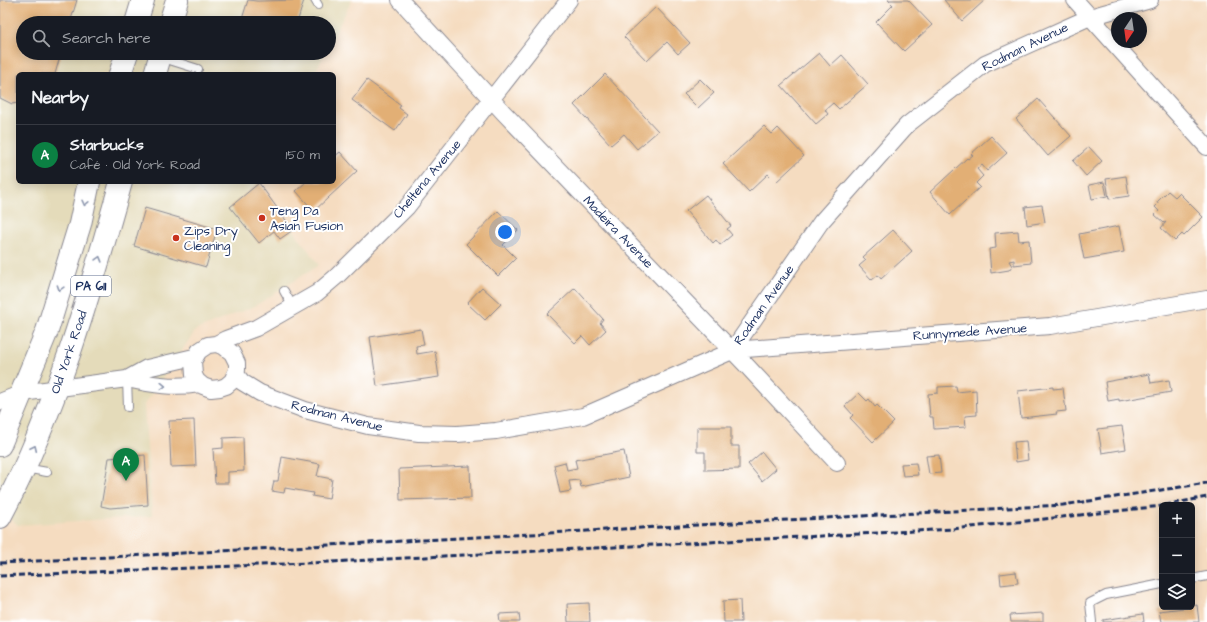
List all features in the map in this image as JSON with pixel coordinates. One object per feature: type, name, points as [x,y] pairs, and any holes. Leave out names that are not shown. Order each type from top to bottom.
[{"type":"highway","points":[[138,16],[143,0]]},
{"type":"highway","points":[[172,16],[177,0]]},
{"type":"highway","points":[[121,72],[125,60]]},
{"type":"highway","name":"PA 611","points":[[0,445],[47,331],[80,224],[89,184]]},
{"type":"highway","name":"Old York Road","points":[[2,512],[38,439],[57,389],[96,272],[120,184]]},
{"type":"street","name":"Madeira Avenue","points":[[400,0],[837,463]]},
{"type":"street","name":"Cheltena Avenue","points":[[228,353],[256,328],[317,293],[337,276],[407,206],[569,0]]},
{"type":"street","points":[[1075,0],[1207,147]]},
{"type":"street","name":"Rodman Avenue","points":[[228,353],[242,382],[248,387],[277,400],[305,410],[368,426],[419,433],[457,434],[496,432],[583,416],[732,351],[821,222],[907,125],[985,64],[1090,17],[1150,0]]},
{"type":"street","name":"Runnymede Avenue","points":[[732,351],[754,348],[1050,326],[1207,299]]},
{"type":"street","name":"Cheltena Avenue","points":[[228,353],[256,328]]},
{"type":"street","name":"Cheltena Avenue","points":[[22,394],[127,379],[147,368],[194,357],[204,347],[228,353]]},
{"type":"street","name":"Cheltena Avenue","points":[[220,388],[226,386],[232,381],[228,353]]},
{"type":"street","points":[[194,357],[192,364],[193,372],[200,384],[211,389],[220,388]]},
{"type":"street","name":"Cheltena Avenue","points":[[127,379],[154,386],[188,386],[200,384]]},
{"type":"street","name":"Rodman Avenue","points":[[220,388],[231,393],[277,400]]},
{"type":"street","points":[[0,402],[22,394]]},
{"type":"lane","points":[[159,61],[198,69]]},
{"type":"lane","points":[[284,290],[293,307]]},
{"type":"lane","points":[[127,379],[128,407]]},
{"type":"lane","points":[[24,468],[47,472]]},
{"type":"lane","points":[[1195,578],[1207,576]]},
{"type":"lane","points":[[1092,622],[1090,603],[1106,595],[1159,585]]},
{"type":"shaded area","points":[[0,0],[352,0],[336,31],[336,16],[16,16],[16,60],[321,60],[315,72],[16,72],[16,184],[260,184],[319,265],[255,306],[196,330],[144,405],[152,516],[18,525],[0,510]]},
{"type":"building","points":[[0,0],[77,0],[72,16],[16,16],[16,60],[59,60],[56,72],[16,72],[16,103],[12,104],[0,98]]},
{"type":"building","points":[[248,0],[304,0],[299,16],[243,16]]},
{"type":"building","points":[[888,0],[908,0],[932,25],[904,51],[876,22],[893,5]]},
{"type":"building","points":[[944,0],[985,0],[962,21]]},
{"type":"building","points":[[656,7],[690,43],[678,54],[667,42],[647,61],[624,37]]},
{"type":"building","points":[[819,53],[830,66],[842,55],[868,84],[839,109],[833,103],[825,110],[828,114],[816,124],[781,85]]},
{"type":"building","points":[[605,74],[658,131],[637,149],[624,134],[611,145],[574,105]]},
{"type":"building","points":[[700,79],[714,93],[698,108],[684,94]]},
{"type":"building","points":[[367,80],[401,105],[399,108],[407,114],[395,131],[352,100]]},
{"type":"building","points":[[1038,99],[1071,136],[1048,156],[1016,119]]},
{"type":"building","points":[[764,126],[772,134],[778,128],[804,156],[776,182],[768,174],[749,192],[723,164]]},
{"type":"building","points":[[991,136],[1007,153],[987,171],[982,165],[977,169],[983,176],[976,183],[980,187],[950,215],[930,192],[967,158],[968,159],[973,155],[971,154]]},
{"type":"building","points":[[1089,147],[1102,161],[1086,176],[1073,161]]},
{"type":"building","points":[[340,152],[357,171],[314,211],[296,191],[304,184],[336,184],[336,155]]},
{"type":"building","points":[[1126,176],[1129,196],[1109,199],[1106,179]]},
{"type":"building","points":[[1104,182],[1107,196],[1092,199],[1089,185]]},
{"type":"building","name":"Teng Da Asian Fusion","points":[[260,184],[293,230],[280,239],[274,231],[259,243],[230,207]]},
{"type":"building","points":[[1168,191],[1175,197],[1179,193],[1203,217],[1184,236],[1182,234],[1175,241],[1161,228],[1166,222],[1164,223],[1155,215],[1159,211],[1155,207],[1158,204],[1157,202]]},
{"type":"building","points":[[706,195],[731,226],[727,229],[732,235],[720,245],[716,240],[713,243],[686,211]]},
{"type":"building","points":[[1042,205],[1045,222],[1027,225],[1025,207]]},
{"type":"building","name":"Zips Dry Cleaning","points":[[145,208],[217,229],[206,267],[134,246]]},
{"type":"building","points":[[498,211],[518,230],[503,245],[516,258],[498,276],[466,244]]},
{"type":"building","points":[[1119,226],[1124,252],[1084,259],[1079,234]]},
{"type":"building","points":[[893,230],[912,251],[881,279],[878,275],[872,280],[859,266],[866,260],[863,257]]},
{"type":"building","points":[[1018,231],[1019,241],[1029,240],[1031,263],[1014,265],[1014,260],[1009,261],[1012,266],[1009,270],[991,273],[989,249],[996,248],[995,233]]},
{"type":"building","points":[[482,287],[501,304],[485,320],[467,303]]},
{"type":"building","points":[[575,288],[603,319],[600,323],[606,330],[590,345],[582,336],[575,343],[547,314]]},
{"type":"building","points":[[421,329],[424,345],[416,346],[417,354],[435,351],[439,377],[377,386],[370,337]]},
{"type":"building","points":[[1149,374],[1151,383],[1169,380],[1171,392],[1119,401],[1119,399],[1108,401],[1105,382]]},
{"type":"building","points":[[956,386],[957,392],[976,390],[977,415],[965,416],[966,427],[934,429],[933,417],[930,417],[928,394],[938,393],[938,387]]},
{"type":"building","points":[[1053,387],[1053,389],[1063,388],[1066,411],[1056,412],[1057,414],[1021,418],[1018,391]]},
{"type":"building","points":[[859,393],[867,401],[869,399],[875,407],[877,405],[894,422],[873,442],[850,418],[853,415],[845,406]]},
{"type":"building","points":[[194,420],[196,466],[171,467],[169,421]]},
{"type":"building","points":[[1122,426],[1126,449],[1102,453],[1098,429]]},
{"type":"building","points":[[697,427],[731,427],[731,446],[739,446],[739,469],[705,470],[705,452],[697,452]]},
{"type":"building","points":[[243,437],[244,471],[228,472],[228,483],[215,483],[213,449],[223,448],[223,438]]},
{"type":"building","points":[[1026,441],[1028,460],[1016,462],[1014,442]]},
{"type":"building","points":[[624,451],[629,477],[581,487],[579,480],[569,481],[571,491],[560,493],[554,465],[565,462],[567,470],[577,468],[575,460]]},
{"type":"building","points":[[762,452],[776,469],[762,481],[748,464]]},
{"type":"building","points":[[145,455],[148,505],[110,508],[101,506],[109,458]]},
{"type":"building","points":[[939,455],[941,473],[929,474],[926,456]]},
{"type":"building","points":[[282,457],[320,464],[317,476],[332,479],[329,499],[312,496],[313,493],[285,488],[284,493],[272,491],[274,481],[278,481]]},
{"type":"building","points":[[916,463],[918,475],[903,476],[901,464]]},
{"type":"building","points":[[470,466],[471,498],[400,500],[399,469]]},
{"type":"building","points":[[1016,572],[1018,583],[1001,585],[1000,574]]},
{"type":"building","points":[[740,600],[741,622],[724,622],[723,601]]},
{"type":"building","points":[[589,603],[590,622],[568,622],[567,604]]},
{"type":"building","points":[[1195,605],[1197,605],[1199,622],[1161,622],[1159,611],[1195,610]]},
{"type":"building","points":[[519,613],[520,622],[500,622],[499,614]]},
{"type":"building","points":[[1043,613],[1043,622],[1011,622],[1010,615]]},
{"type":"building","points":[[1143,614],[1144,622],[1103,622],[1103,620]]},
{"type":"railway","points":[[0,563],[1063,505],[1207,483]]},
{"type":"railway","points":[[1181,502],[1207,497]]},
{"type":"railway","points":[[0,576],[331,562],[953,529],[1159,506]]},
{"type":"place","name":"Teng Da Asian Fusion","points":[[262,218]]},
{"type":"place","name":"Zips Dry Cleaning","points":[[176,238]]},
{"type":"place","name":"Starbucks","points":[[126,481]]}]
